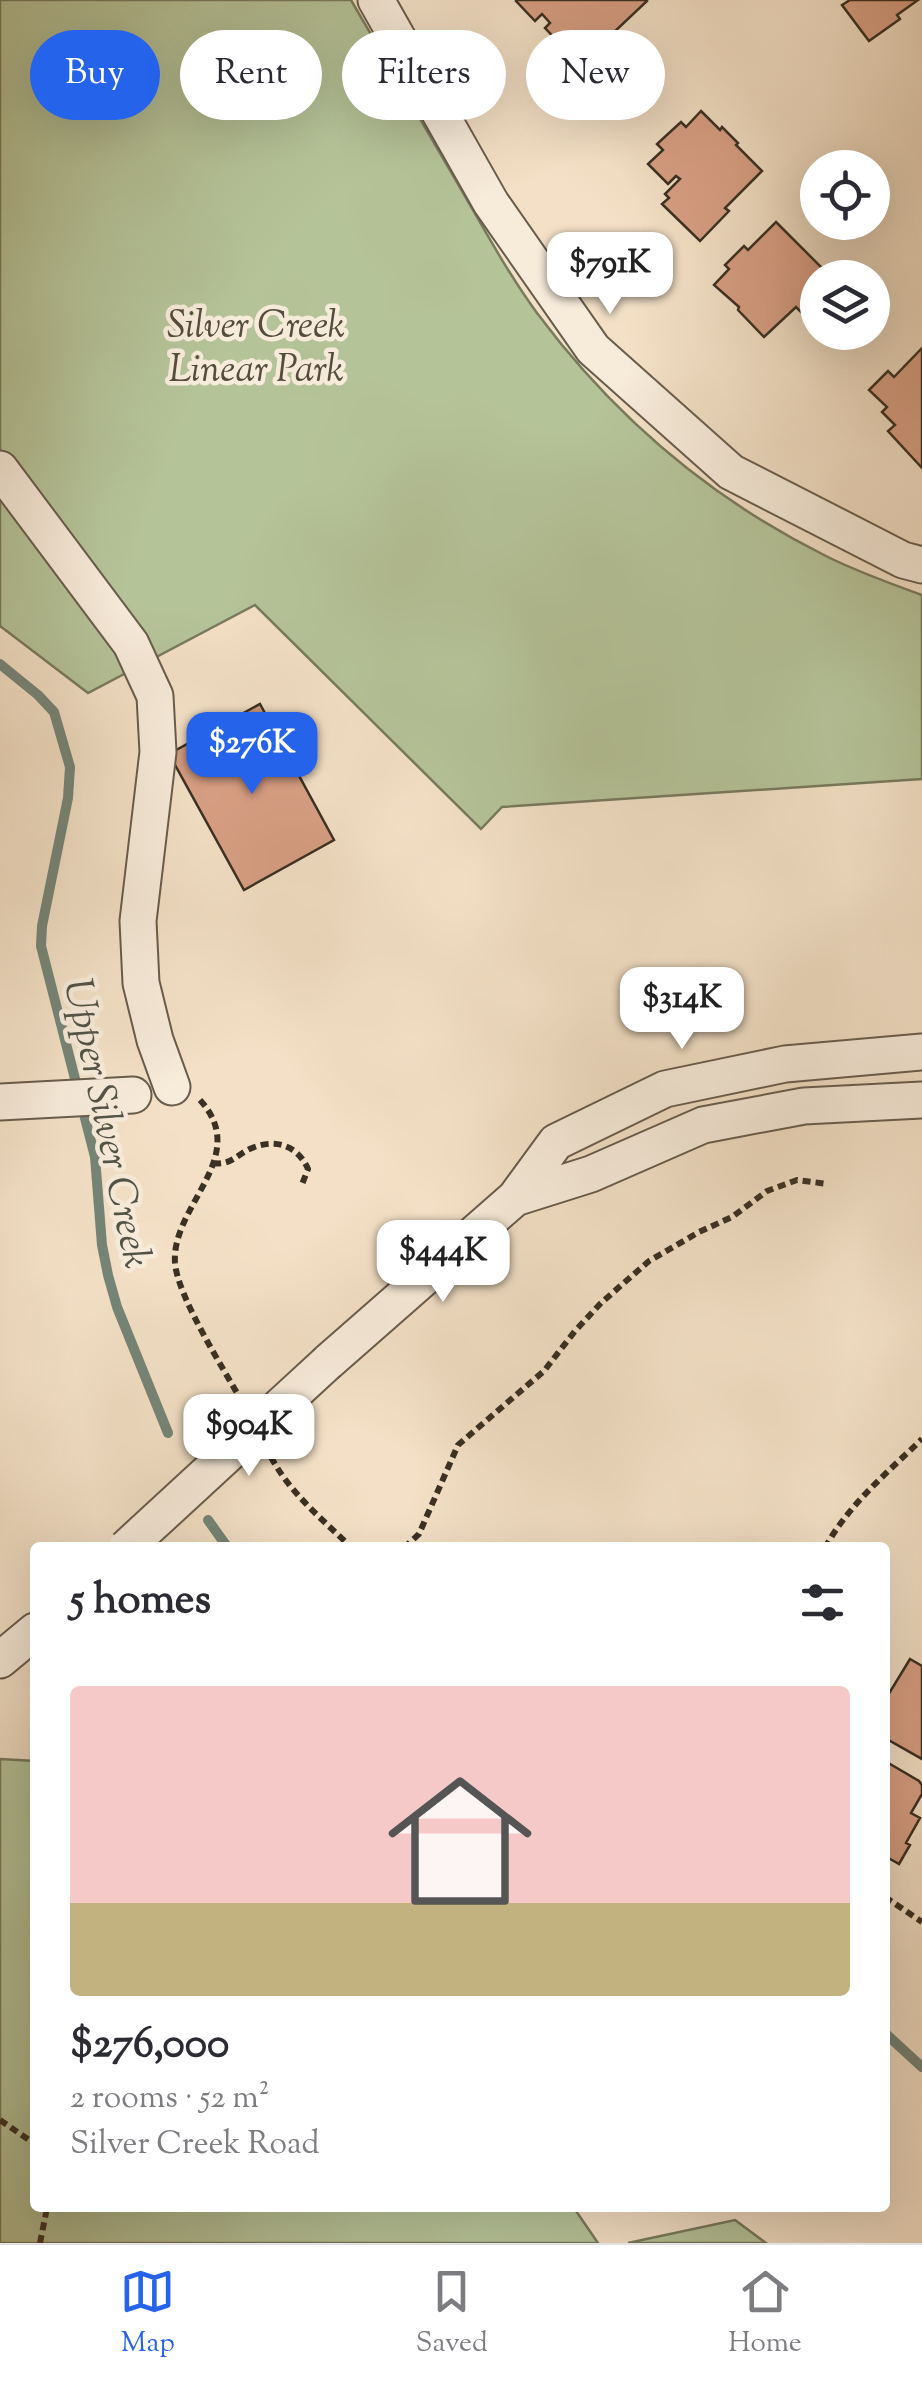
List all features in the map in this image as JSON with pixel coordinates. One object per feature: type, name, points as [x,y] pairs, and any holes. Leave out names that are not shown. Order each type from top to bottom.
[{"type":"street","points":[[376,0],[490,203],[593,349],[731,472],[903,560],[922,565]]},
{"type":"street","points":[[0,468],[131,644],[155,696],[158,752],[138,921],[141,983],[172,1087]]},
{"type":"street","points":[[133,1542],[328,1362],[515,1198],[556,1142],[665,1090],[784,1064],[922,1052]]},
{"type":"street","points":[[6,1102],[133,1095]]},
{"type":"street","points":[[515,1198],[590,1174],[703,1125],[804,1106],[922,1100]]},
{"type":"street","points":[[0,1660],[30,1634]]},
{"type":"path","points":[[172,1087],[196,1096],[212,1114],[217,1142],[211,1174],[177,1243],[175,1265],[183,1294],[244,1408]]},
{"type":"path","points":[[213,1163],[232,1162],[256,1146],[286,1145],[303,1157],[308,1169],[301,1187]]},
{"type":"path","points":[[410,1542],[419,1534],[458,1446],[544,1371],[575,1331],[649,1261],[732,1216],[766,1191],[797,1180],[828,1184]]},
{"type":"path","points":[[828,1542],[879,1480],[922,1439]]},
{"type":"path","points":[[262,1441],[280,1473],[346,1542]]},
{"type":"path","points":[[890,1900],[922,1922]]},
{"type":"path","points":[[0,2120],[30,2141]]},
{"type":"path","points":[[40,2243],[46,2212]]},
{"type":"green space","name":"Silver Creek Linear Park","points":[[0,0],[351,0],[368,30],[342,30],[342,120],[421,120],[537,313],[598,386],[666,451],[782,532],[836,561],[922,595],[922,779],[502,807],[481,829],[255,605],[88,693],[0,626]]},
{"type":"green space","points":[[0,1759],[30,1761],[30,2212],[577,2212],[598,2243],[0,2243]]},
{"type":"green space","points":[[735,2220],[766,2243],[628,2243]]},
{"type":"building","points":[[850,0],[918,0],[897,15],[900,19],[869,41],[842,5]]},
{"type":"building","points":[[516,1],[647,1],[616,30],[547,30],[550,23],[542,14],[535,21]]},
{"type":"building","points":[[701,111],[720,130],[722,127],[762,171],[725,208],[729,211],[700,241],[662,204],[669,198],[665,194],[680,179],[676,176],[668,184],[648,164],[663,150],[657,144],[681,122],[686,127]]},
{"type":"building","points":[[776,222],[814,260],[800,260],[800,311],[796,307],[764,337],[714,285],[729,269],[725,265],[744,246],[748,250]]},
{"type":"building","points":[[922,348],[922,468],[888,431],[895,425],[882,412],[887,407],[869,390],[888,371],[894,377]]},
{"type":"building","points":[[260,704],[334,840],[244,890],[169,754]]},
{"type":"building","points":[[910,1659],[922,1666],[922,1759],[890,1741],[890,1692]]},
{"type":"building","points":[[890,1764],[922,1785],[922,1794],[911,1813],[920,1818],[899,1864],[890,1859]]},
{"type":"waterway","name":"Upper Silver Creek","points":[[0,664],[54,712],[70,767],[41,946],[95,1157],[108,1275],[168,1433]]},
{"type":"waterway","name":"Upper Silver Creek","points":[[208,1520],[224,1542]]},
{"type":"waterway","name":"Upper Silver Creek","points":[[890,2038],[922,2067]]}]
